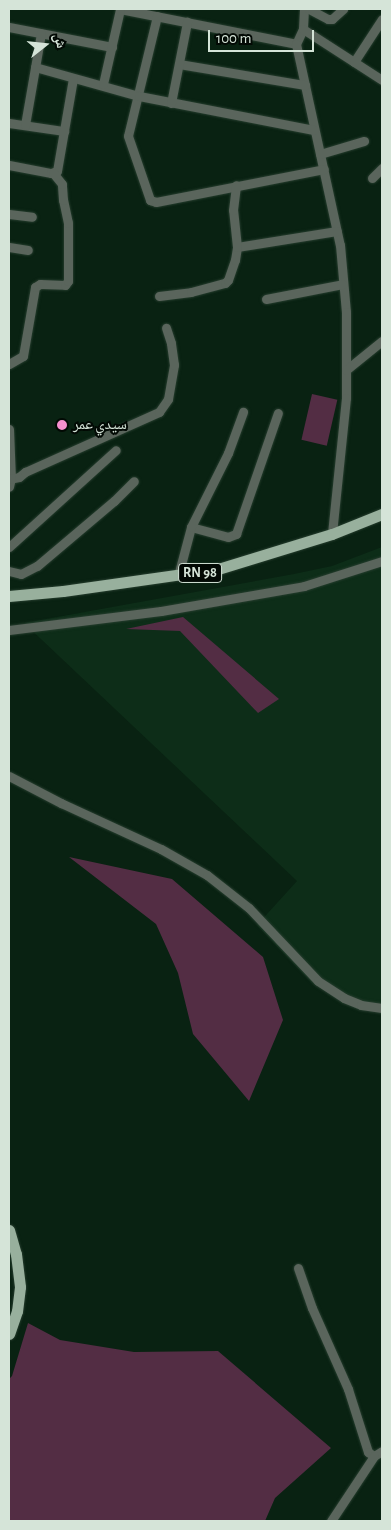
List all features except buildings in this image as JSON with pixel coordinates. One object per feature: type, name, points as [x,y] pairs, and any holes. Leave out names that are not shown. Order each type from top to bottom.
[{"type":"main road","name":"RN 98","points":[[9,596],[178,576],[240,564],[332,534],[382,514]]},
{"type":"main road","name":"RN 98","points":[[9,603],[112,592],[220,576],[272,562],[382,522]]},
{"type":"main road","points":[[9,1230],[16,1254],[20,1288],[14,1322],[9,1334]]},
{"type":"street","points":[[103,84],[120,9],[187,22],[302,35],[380,75]]},
{"type":"street","points":[[332,534],[346,398],[347,332],[337,231],[305,85],[302,35],[306,9],[332,19],[343,9]]},
{"type":"street","points":[[157,16],[128,142],[150,200],[156,202],[324,169]]},
{"type":"street","points":[[354,62],[382,19]]},
{"type":"street","points":[[171,103],[187,22]]},
{"type":"street","points":[[9,27],[112,47]]},
{"type":"street","points":[[25,125],[40,33]]},
{"type":"street","points":[[179,64],[305,85]]},
{"type":"street","points":[[35,66],[74,78],[103,84],[139,96],[314,130]]},
{"type":"street","points":[[53,173],[58,169],[74,78]]},
{"type":"street","points":[[9,123],[64,131]]},
{"type":"street","points":[[320,154],[364,141]]},
{"type":"street","points":[[9,165],[53,173],[62,184],[62,200],[68,223],[68,281],[65,285],[40,284],[35,287],[23,356],[12,360]]},
{"type":"street","points":[[372,178],[382,168]]},
{"type":"street","points":[[159,296],[181,294],[225,283],[235,260],[237,247],[233,210],[236,185]]},
{"type":"street","points":[[9,214],[32,218]]},
{"type":"street","points":[[237,247],[337,231]]},
{"type":"street","points":[[9,247],[28,250]]},
{"type":"street","points":[[266,299],[343,284]]},
{"type":"street","points":[[9,429],[10,481],[25,472],[158,412],[168,399],[174,365],[171,343],[166,328]]},
{"type":"street","points":[[346,370],[382,341]]},
{"type":"street","points":[[178,576],[191,527],[228,453],[243,412]]},
{"type":"street","points":[[191,527],[228,537],[236,534],[278,413]]},
{"type":"street","points":[[9,547],[116,450]]},
{"type":"street","points":[[9,571],[16,575],[36,566],[134,481]]},
{"type":"street","points":[[334,517],[338,524],[345,529]]},
{"type":"street","points":[[9,630],[161,611],[304,586],[382,561]]},
{"type":"street","points":[[9,776],[70,807],[161,849],[207,875],[249,908],[318,981],[344,998],[361,1005],[382,1008]]},
{"type":"street","points":[[298,1268],[312,1308],[348,1389],[368,1452],[378,1453],[331,1521]]},
{"type":"shaded area","points":[[312,394],[337,400],[327,446],[301,440]]},
{"type":"shaded area","points":[[382,547],[382,1013],[357,1009],[312,983],[257,925],[297,881],[24,623],[332,566]]},
{"type":"shaded area","points":[[183,617],[279,699],[258,713],[180,631],[126,629]]},
{"type":"shaded area","points":[[69,857],[172,879],[263,957],[283,1020],[249,1101],[193,1034],[178,973],[156,924]]},
{"type":"shaded area","points":[[28,1323],[60,1340],[134,1352],[218,1351],[331,1448],[275,1498],[265,1521],[9,1521],[9,1379],[12,1376]]},
{"type":"place","name":"سيدي عمر","points":[[62,425]]}]
